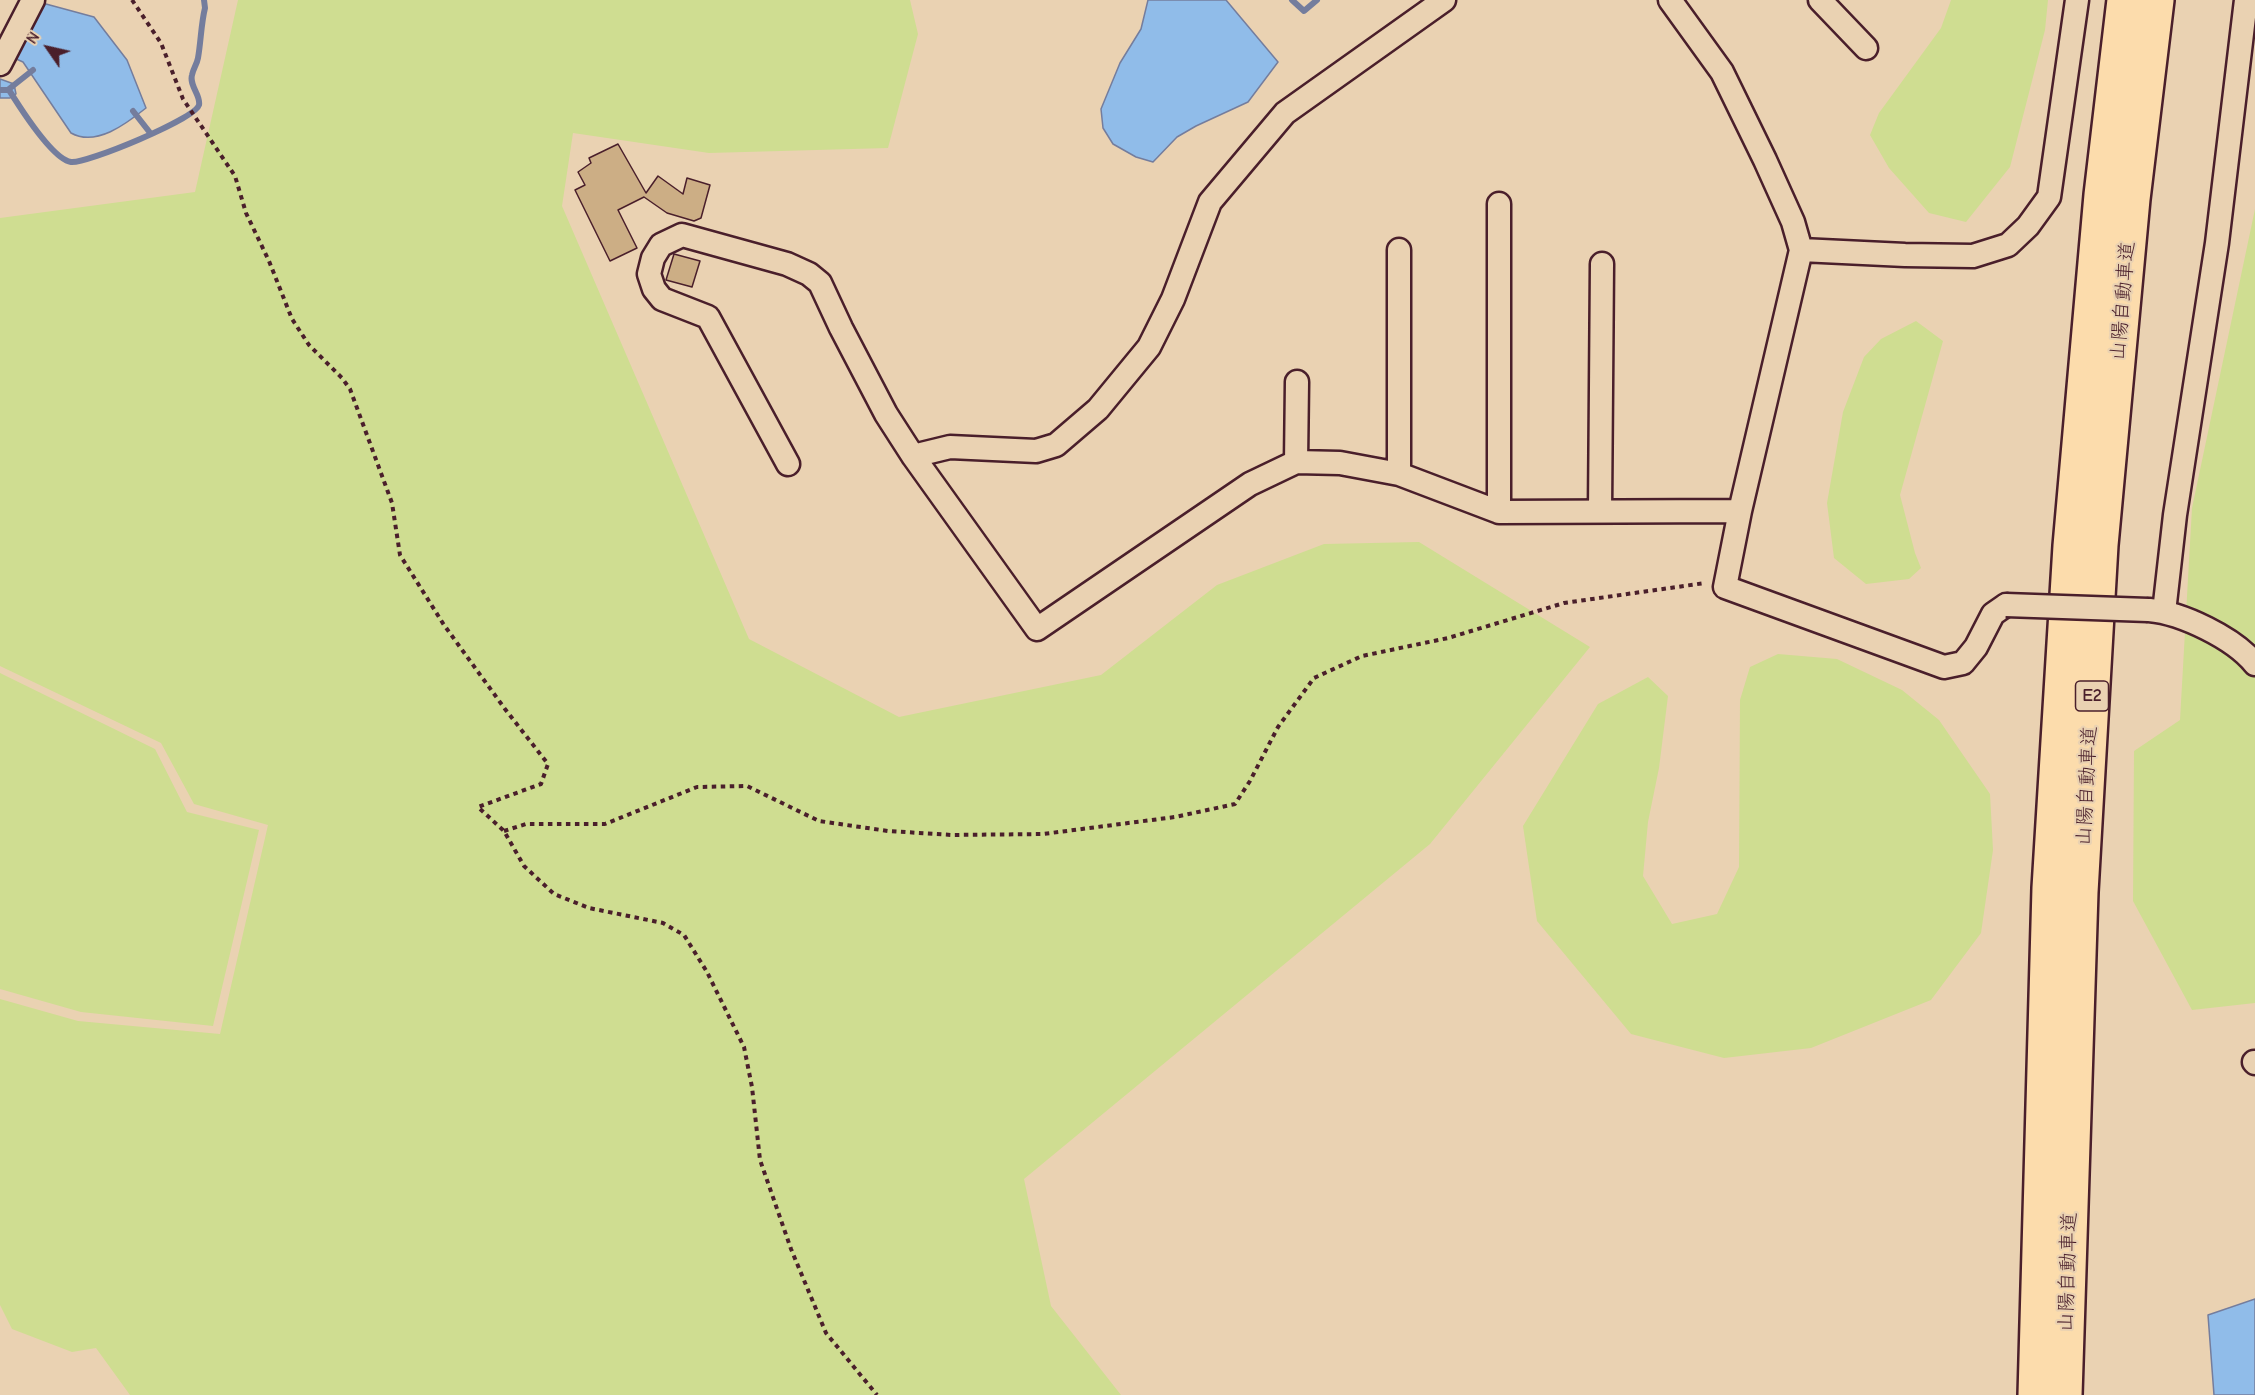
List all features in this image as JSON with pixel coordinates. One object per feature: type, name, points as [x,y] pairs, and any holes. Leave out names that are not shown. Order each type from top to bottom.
[{"type":"highway","name":"山陽自動車道","points":[[2035,1395],[2049,888],[2070,558],[2101,195],[2124,0]]},
{"type":"highway","name":"山陽自動車道","points":[[2065,1395],[2081,892],[2101,545],[2133,199],[2157,0]]},
{"type":"highway","points":[[2066,1331],[2071,1395]]},
{"type":"street","points":[[0,64],[33,0]]},
{"type":"street","points":[[913,456],[950,447],[1036,451],[1056,445],[1098,409],[1149,347],[1173,299],[1210,202],[1285,113],[1444,0]]},
{"type":"street","points":[[1670,0],[1722,72],[1784,201],[1801,250],[1740,511],[1725,587],[1944,667],[1963,663],[1976,646],[1994,614],[2006,605],[2156,611],[2218,634],[2247,654],[2255,664]]},
{"type":"street","points":[[1820,0],[1866,48]]},
{"type":"street","points":[[1801,250],[1972,256],[2008,245],[2028,226],[2049,197],[2077,0]]},
{"type":"street","points":[[2156,611],[2175,515],[2217,243],[2246,0]]},
{"type":"street","points":[[1499,204],[1499,512]]},
{"type":"street","points":[[788,464],[708,317],[662,299],[654,290],[649,274],[653,258],[662,245],[682,235],[787,264],[809,274],[820,283],[886,414],[1036,630],[1250,484],[1296,462],[1340,464],[1399,474],[1499,512],[1740,511]]},
{"type":"street","points":[[1399,250],[1399,474]]},
{"type":"street","points":[[1600,511],[1602,264]]},
{"type":"street","points":[[1296,462],[1297,382]]},
{"type":"path","points":[[132,0],[161,43],[183,99],[235,176],[246,213],[269,261],[292,319],[309,345],[350,389],[392,503],[400,555],[458,644],[505,710],[548,764],[541,784],[478,807],[504,831],[524,866],[554,894],[589,908],[663,922],[684,935],[707,972],[744,1047],[752,1087],[760,1160],[791,1249],[826,1333],[877,1395]]},
{"type":"path","points":[[504,831],[526,824],[605,824],[698,787],[747,786],[819,820],[888,831],[952,835],[1043,834],[1175,817],[1211,810],[1235,804],[1250,781],[1278,727],[1314,678],[1362,656],[1448,638],[1564,603],[1704,583],[1725,587]]},
{"type":"green space","points":[[238,0],[910,0],[918,34],[888,148],[709,153],[573,133],[562,206],[749,639],[899,717],[1101,675],[1217,585],[1324,544],[1419,542],[1590,647],[1430,844],[1024,1179],[1051,1306],[1121,1395],[130,1395],[96,1348],[72,1352],[12,1329],[0,1305],[0,999],[78,1021],[220,1034],[268,825],[194,804],[161,743],[0,666],[0,218],[195,192]]},
{"type":"green space","points":[[1951,0],[2048,0],[2045,30],[2010,167],[1966,222],[1929,213],[1889,168],[1870,135],[1879,113],[1941,28]]},
{"type":"green space","points":[[2255,209],[2255,1003],[2192,1010],[2133,901],[2134,751],[2180,720],[2192,508]]},
{"type":"green space","points":[[1916,321],[1943,341],[1900,495],[1921,568],[1909,579],[1866,584],[1834,558],[1827,503],[1843,412],[1864,357],[1881,339]]},
{"type":"green space","points":[[1778,654],[1837,659],[1902,690],[1939,720],[1990,794],[1993,850],[1981,933],[1931,1000],[1811,1048],[1724,1058],[1631,1034],[1537,921],[1523,826],[1598,704],[1648,677],[1668,696],[1659,768],[1648,822],[1643,876],[1672,924],[1717,914],[1739,867],[1740,700],[1750,667]]},
{"type":"green space","points":[[0,673],[155,749],[187,812],[259,830],[213,1026],[81,1012],[0,989]]},
{"type":"water","points":[[1148,0],[1226,0],[1278,62],[1248,102],[1177,137],[1153,162],[1136,157],[1113,144],[1103,128],[1101,109],[1120,63],[1141,29]]},
{"type":"water","points":[[46,4],[94,17],[127,60],[146,108],[110,132],[90,137],[81,137],[71,133],[23,62],[14,58],[25,25]]},
{"type":"water","points":[[0,79],[14,84],[16,94],[10,98],[0,98]]},
{"type":"water","points":[[2255,1299],[2255,1395],[2214,1395],[2208,1315]]},
{"type":"building","points":[[618,144],[646,193],[658,176],[683,194],[687,178],[710,185],[701,218],[694,221],[667,213],[644,197],[618,210],[637,248],[610,261],[575,190],[585,185],[578,172],[591,163],[589,158]]},
{"type":"building","points":[[674,254],[700,261],[692,287],[666,280]]},
{"type":"waterway","points":[[0,90],[9,90],[46,142],[63,159],[71,162],[97,156],[139,140],[193,112],[199,105],[192,79],[198,58],[205,8],[204,0]]},
{"type":"waterway","points":[[1292,0],[1304,11],[1317,0]]},
{"type":"waterway","points":[[9,89],[33,70]]},
{"type":"waterway","points":[[133,111],[151,134]]}]
